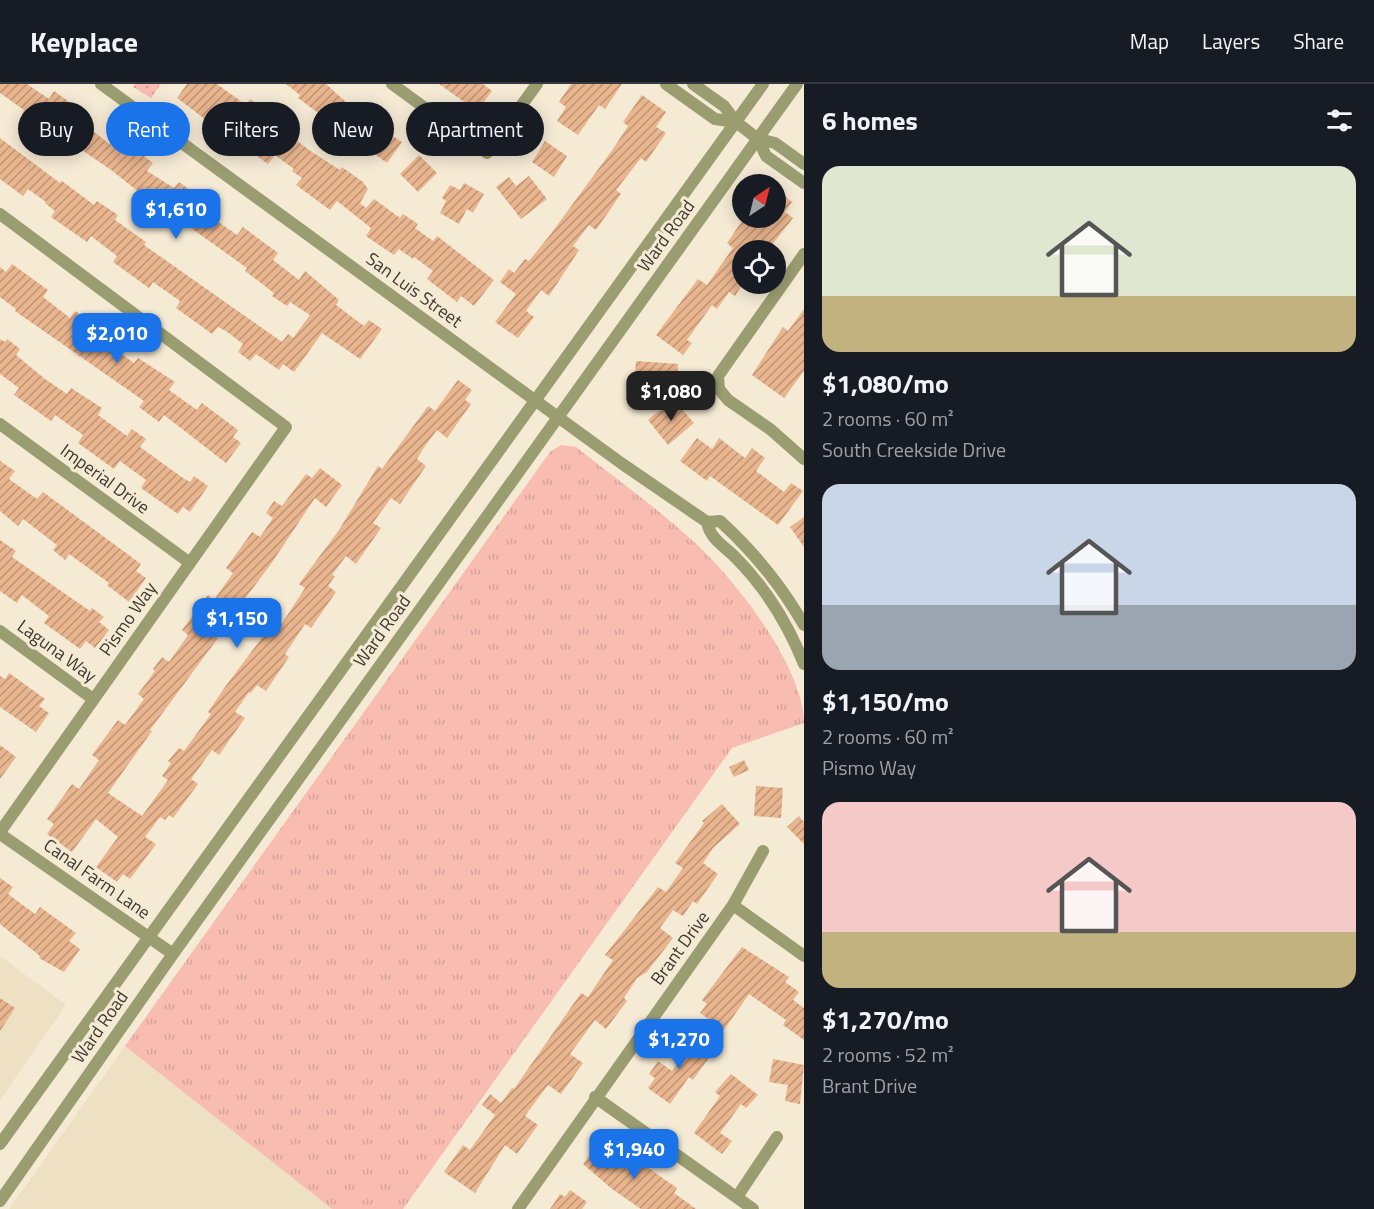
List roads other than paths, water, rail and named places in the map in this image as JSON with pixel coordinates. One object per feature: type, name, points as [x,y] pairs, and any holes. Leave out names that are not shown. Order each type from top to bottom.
[{"type":"street","name":"San Luis Street","points":[[101,84],[536,402],[707,522],[720,521],[759,559],[780,585],[804,626]]},
{"type":"street","points":[[392,84],[488,153],[537,84]]},
{"type":"street","points":[[666,84],[715,119],[736,122]]},
{"type":"street","points":[[693,84],[724,106],[736,122],[758,139],[775,143],[804,164]]},
{"type":"street","name":"Ward Road","points":[[0,1144],[763,84]]},
{"type":"street","name":"Ward Road","points":[[0,1201],[173,954],[797,84]]},
{"type":"street","points":[[758,139],[766,156],[804,183]]},
{"type":"street","name":"Pismo Way","points":[[0,214],[286,427],[0,833]]},
{"type":"street","points":[[804,254],[718,376],[719,389],[728,400],[770,429],[804,459]]},
{"type":"street","name":"Imperial Drive","points":[[0,424],[189,563]]},
{"type":"street","name":"San Luis Street","points":[[707,522],[709,534],[747,569],[780,612],[804,664]]},
{"type":"street","name":"Laguna Way","points":[[0,631],[93,699]]},
{"type":"street","name":"Canal Farm Lane","points":[[0,833],[173,954]]},
{"type":"street","name":"Brant Drive","points":[[518,1209],[595,1097],[733,905],[763,851]]},
{"type":"street","points":[[733,905],[804,956]]},
{"type":"street","points":[[595,1097],[753,1209]]},
{"type":"street","points":[[736,1197],[777,1137]]}]
